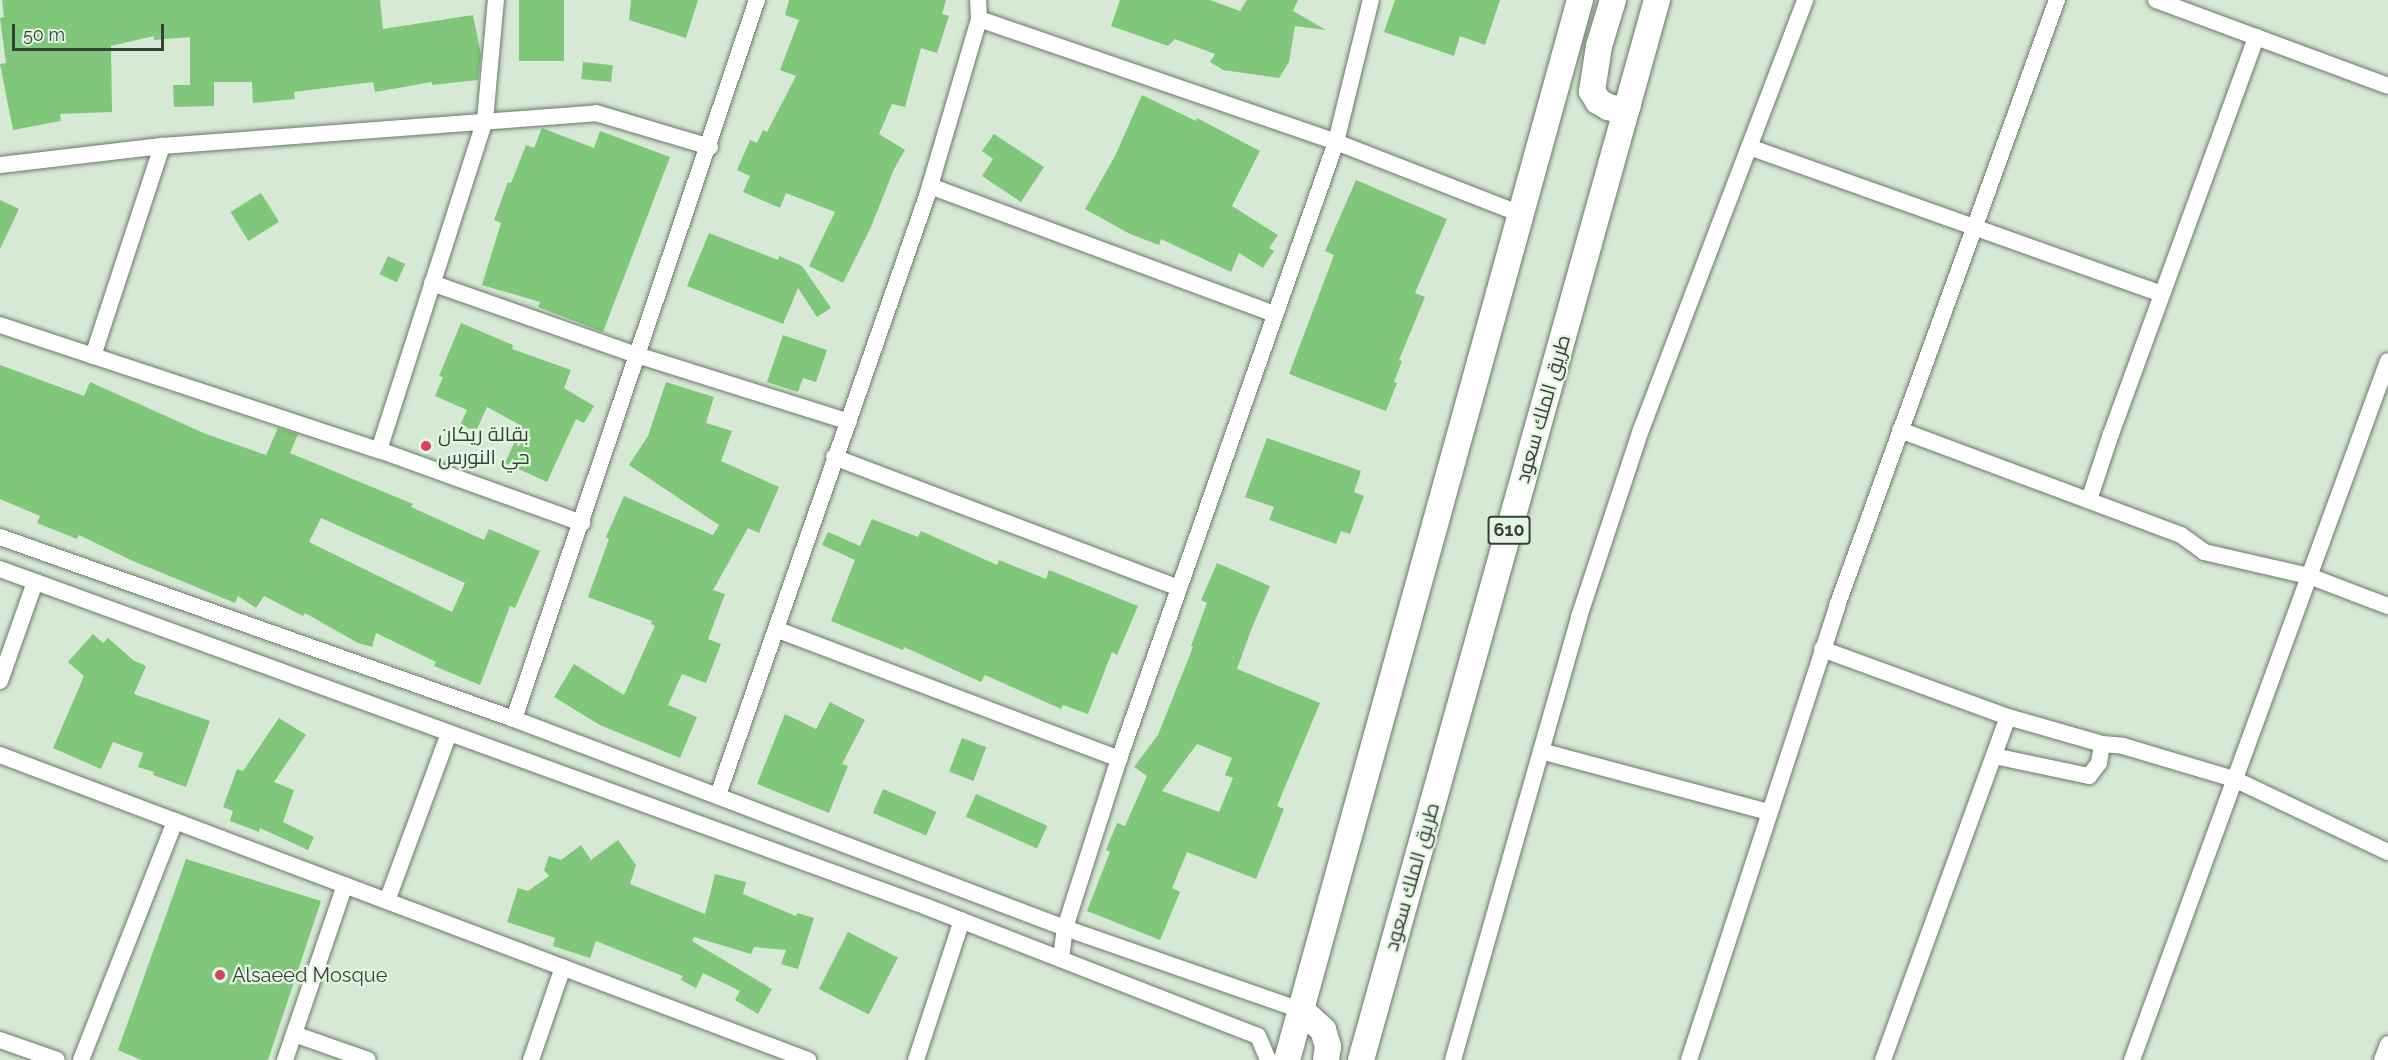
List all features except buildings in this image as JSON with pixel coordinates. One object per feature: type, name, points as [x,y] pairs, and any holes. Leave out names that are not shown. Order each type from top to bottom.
[{"type":"main road","points":[[1287,1060],[1580,0]]},
{"type":"main road","points":[[1613,0],[1599,46],[1592,91],[1598,101],[1608,107],[1617,109],[1628,106]]},
{"type":"main road","name":"طريق الملك سعود","points":[[1361,1060],[1657,0]]},
{"type":"main road","points":[[1301,1010],[1323,1030],[1328,1047],[1326,1060]]},
{"type":"street","points":[[380,450],[485,120],[496,0]]},
{"type":"street","points":[[514,719],[710,147],[757,0]]},
{"type":"street","points":[[718,795],[778,630],[834,458],[849,422],[930,186],[979,19],[978,0]]},
{"type":"street","points":[[1061,959],[1065,928],[1119,759],[1336,142],[1371,0]]},
{"type":"street","points":[[1453,1060],[1579,617],[1641,430],[1805,0]]},
{"type":"street","points":[[1689,1060],[1822,649],[2057,0]]},
{"type":"street","points":[[2156,0],[2388,86]]},
{"type":"street","points":[[979,19],[1336,142],[1521,214]]},
{"type":"street","points":[[2089,500],[2256,37]]},
{"type":"street","points":[[0,165],[162,146],[596,113],[710,147]]},
{"type":"street","points":[[93,356],[162,146]]},
{"type":"street","points":[[1749,147],[2162,294]]},
{"type":"street","points":[[930,186],[1275,314]]},
{"type":"street","points":[[432,283],[637,355],[849,422]]},
{"type":"street","points":[[0,325],[380,450],[582,523]]},
{"type":"street","points":[[2132,1060],[2388,361]]},
{"type":"street","points":[[1900,430],[2181,535],[2204,552],[2309,576],[2388,606]]},
{"type":"street","points":[[834,458],[1179,588]]},
{"type":"street","points":[[0,537],[514,719],[1065,928],[1301,1010]]},
{"type":"street","points":[[0,569],[962,920],[1258,1036],[1268,1060]]},
{"type":"street","points":[[0,681],[35,582]]},
{"type":"street","points":[[778,630],[1119,759]]},
{"type":"street","points":[[1822,649],[2008,717],[2102,744],[2123,746],[2234,779],[2388,852]]},
{"type":"street","points":[[1883,1060],[2008,717]]},
{"type":"street","points":[[387,901],[449,733]]},
{"type":"street","points":[[1994,756],[2089,776],[2099,763],[2102,744]]},
{"type":"street","points":[[1541,751],[1769,812]]},
{"type":"street","points":[[0,755],[808,1060]]},
{"type":"street","points":[[81,1060],[176,821]]},
{"type":"street","points":[[285,1060],[345,885]]},
{"type":"street","points":[[916,1060],[962,920]]},
{"type":"street","points":[[531,1060],[563,967]]},
{"type":"street","points":[[294,1034],[368,1060]]},
{"type":"street","points":[[0,1040],[57,1060]]},
{"type":"street","points":[[2382,1060],[2388,1044]]},
{"type":"place","name":"بقالة ريكان حي النورس","points":[[426,446]]},
{"type":"place","name":"Alsaeed Mosque","points":[[220,975]]}]
